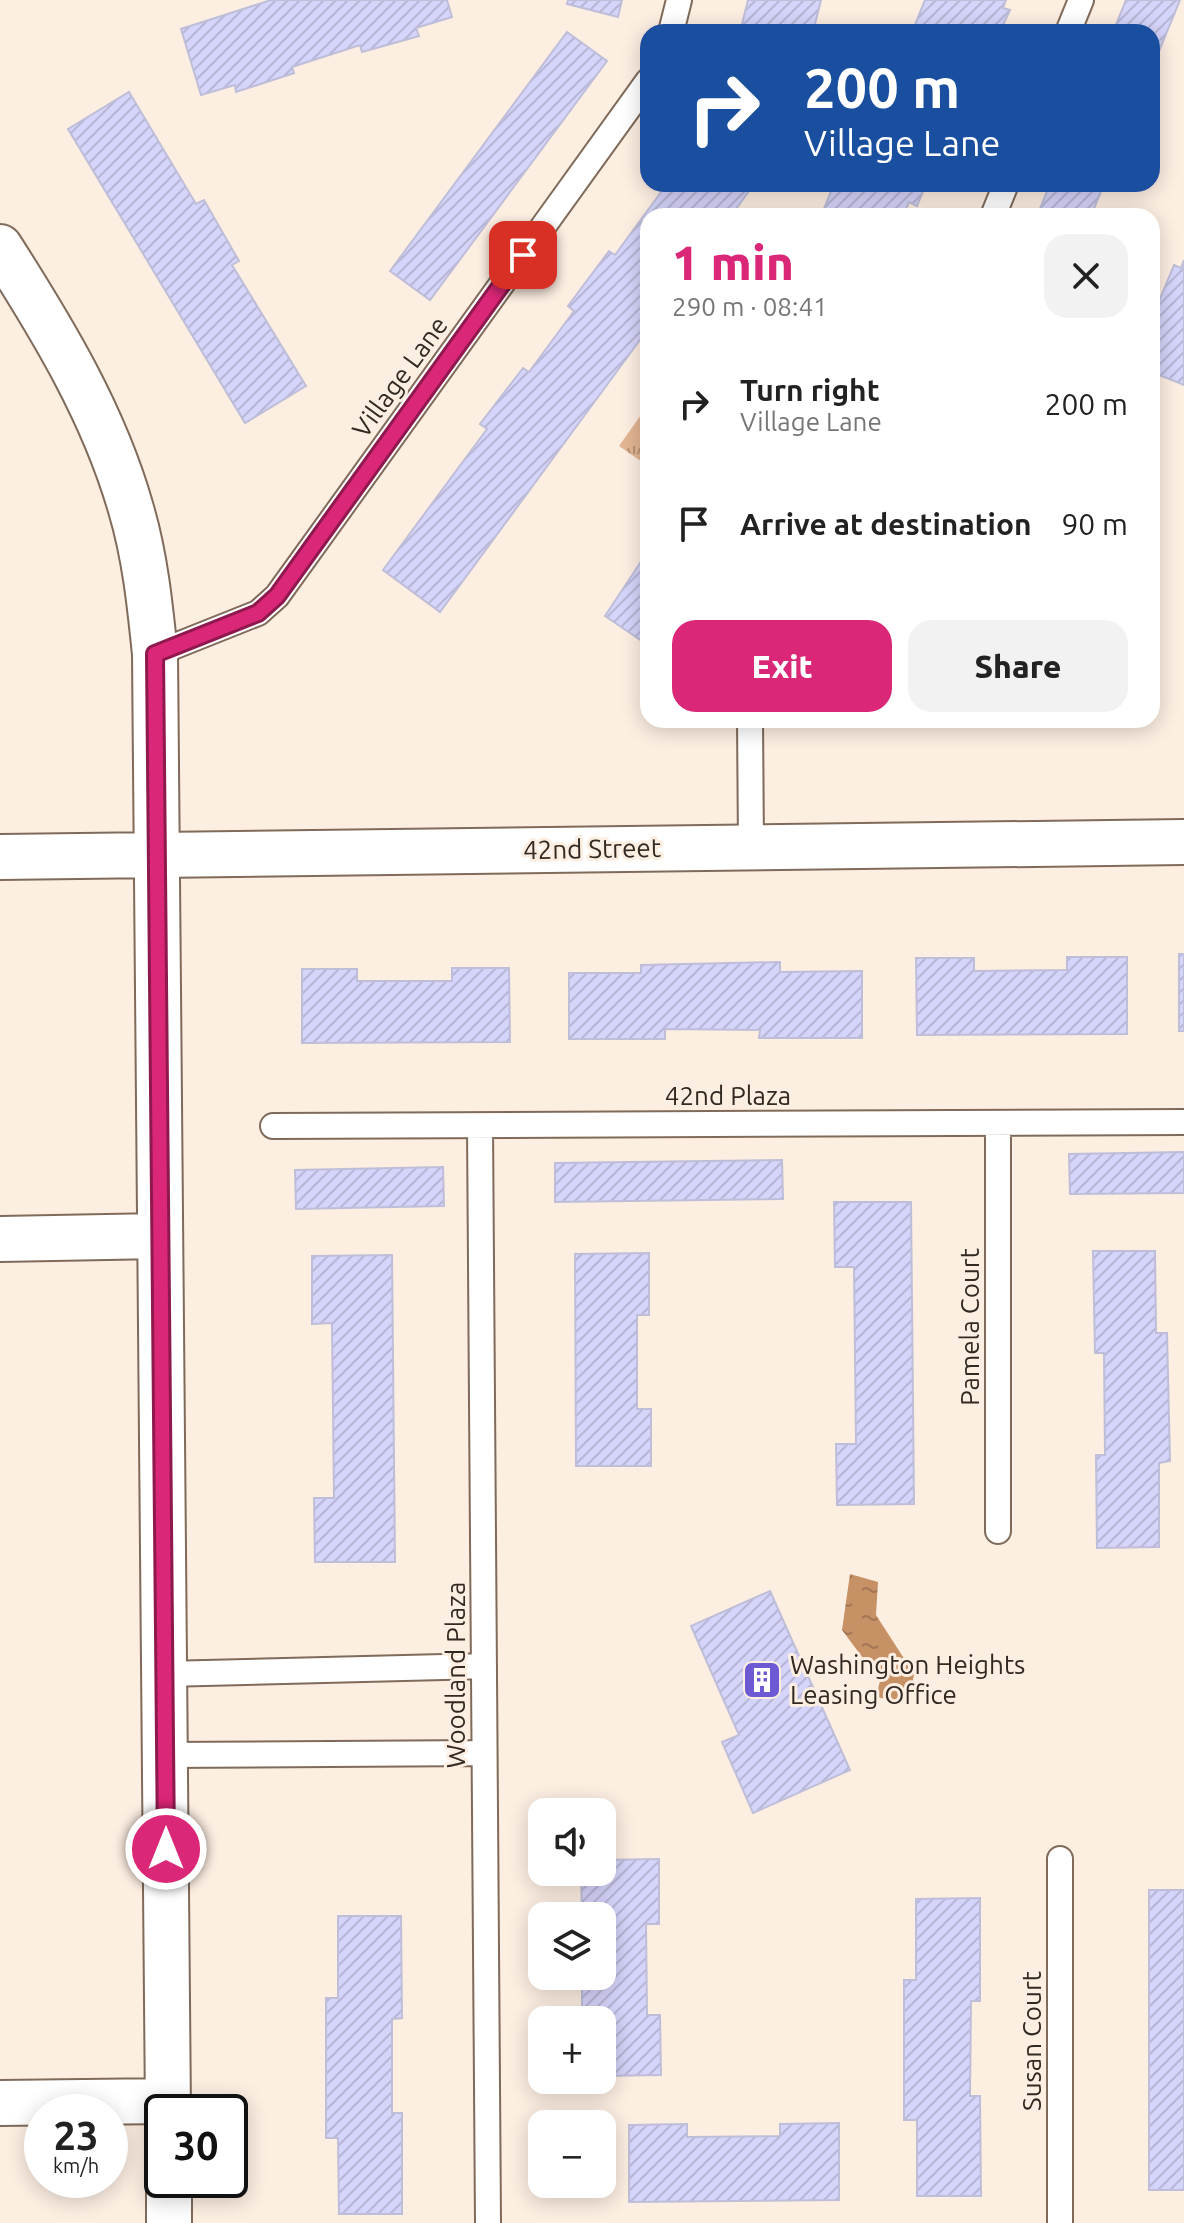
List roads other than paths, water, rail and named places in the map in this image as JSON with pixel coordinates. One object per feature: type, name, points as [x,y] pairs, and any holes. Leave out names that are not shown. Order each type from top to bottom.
[{"type":"street","points":[[0,247],[57,336],[108,441],[131,510],[147,581],[155,654],[168,2094]]},
{"type":"street","name":"42nd Street","points":[[0,857],[1184,842]]},
{"type":"street","points":[[0,1239],[160,1236]]},
{"type":"street","points":[[0,2103],[144,2106]]},
{"type":"street","points":[[169,2198],[169,2223]]},
{"type":"lane","points":[[673,24],[679,0]]},
{"type":"lane","points":[[1071,24],[1081,0]]},
{"type":"lane","name":"Village Lane","points":[[155,654],[258,613],[277,596],[640,92]]},
{"type":"lane","points":[[750,728],[751,847]]},
{"type":"lane","name":"42nd Plaza","points":[[273,1126],[1184,1122]]},
{"type":"lane","name":"Pamela Court","points":[[998,1123],[998,1531]]},
{"type":"lane","name":"Woodland Plaza","points":[[480,1126],[488,2223]]},
{"type":"lane","points":[[164,1674],[484,1666]]},
{"type":"lane","points":[[165,1755],[484,1753]]},
{"type":"lane","name":"Susan Court","points":[[1060,1859],[1060,2223]]},
{"type":"water","points":[[850,1574],[878,1582],[876,1615],[914,1674],[909,1703],[876,1697],[880,1681],[842,1630]]},
{"type":"place","name":"Washington Heights Leasing Office","points":[[762,1680]]}]
